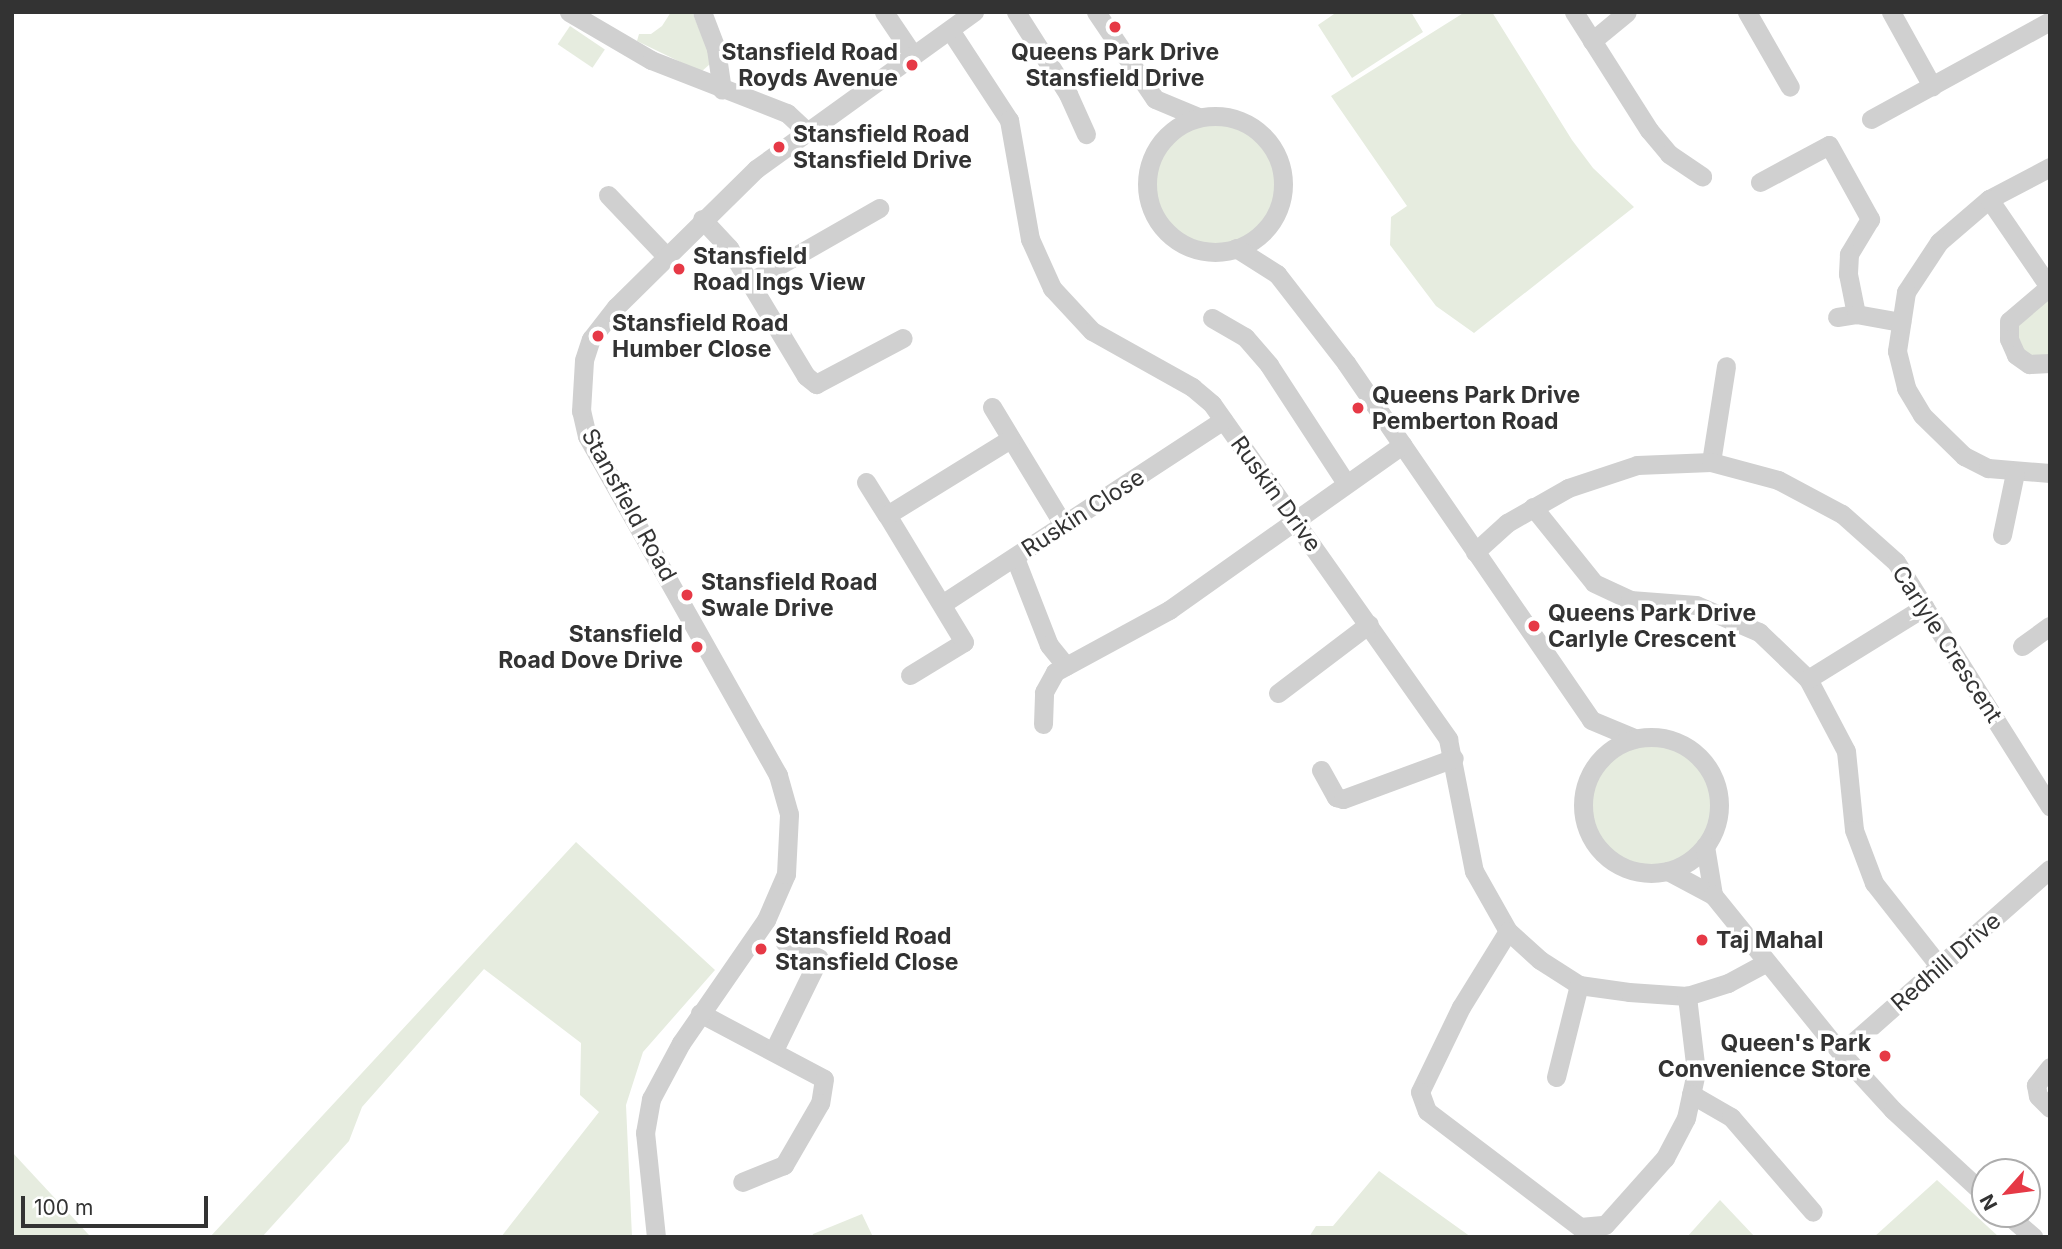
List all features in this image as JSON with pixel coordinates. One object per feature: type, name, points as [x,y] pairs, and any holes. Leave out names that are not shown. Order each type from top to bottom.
[{"type":"street","points":[[569,12],[613,40],[722,90],[787,113],[806,131]]},
{"type":"street","points":[[702,12],[716,49],[722,90]]},
{"type":"street","points":[[884,12],[914,55]]},
{"type":"street","name":"Stansfield Road","points":[[656,1237],[645,1133],[651,1099],[700,1013],[766,920],[786,874],[790,845],[789,814],[778,775],[598,458],[581,411],[581,379],[591,340],[617,307],[702,219],[806,131],[974,12]]},
{"type":"street","points":[[1016,12],[1068,94],[1086,134]]},
{"type":"street","points":[[1096,12],[1155,99],[1161,140]]},
{"type":"street","points":[[1574,12],[1649,130],[1669,154],[1702,176]]},
{"type":"street","points":[[1591,41],[1627,12]]},
{"type":"street","points":[[1747,12],[1790,88]]},
{"type":"street","points":[[1891,12],[1932,86]]},
{"type":"street","points":[[1871,119],[2050,20]]},
{"type":"street","name":"Ruskin Drive","points":[[950,30],[1009,120],[1030,239],[1052,288],[1092,331],[1192,387],[1223,420],[1442,729],[1454,758],[1464,839],[1474,871],[1508,931],[1540,960],[1579,985],[1687,996],[1728,983],[1765,963]]},
{"type":"street","points":[[1155,99],[1198,117]]},
{"type":"street","points":[[1220,115],[1241,120],[1259,132],[1273,149],[1283,191],[1267,227],[1236,248],[1217,252],[1188,246],[1155,216],[1146,181],[1151,159],[1161,140],[1178,126],[1198,117],[1220,115]]},
{"type":"street","points":[[1760,182],[1829,145],[1870,219],[1849,254],[1847,316],[1902,322]]},
{"type":"street","points":[[2050,167],[1989,199],[1939,242],[1906,292],[1897,352],[1906,387],[1922,415],[1964,456],[1988,468],[2015,473],[2050,474]]},
{"type":"street","points":[[608,195],[667,257]]},
{"type":"street","points":[[1989,199],[2049,287],[2009,321],[2008,339],[2015,355],[2029,364],[2050,363]]},
{"type":"street","points":[[750,282],[879,208]]},
{"type":"street","points":[[702,219],[729,248],[806,376],[816,384],[902,338]]},
{"type":"street","points":[[1267,227],[1277,274]]},
{"type":"street","points":[[1236,248],[1277,274],[1402,445],[1591,720],[1598,761],[1582,802],[1591,837],[1624,867],[1668,871],[1713,895],[1765,963],[1841,1053],[1894,1110],[1971,1182]]},
{"type":"street","points":[[1212,318],[1245,337],[1269,365],[1346,484]]},
{"type":"street","points":[[1711,462],[1726,366]]},
{"type":"street","points":[[992,407],[1064,526]]},
{"type":"street","name":"Ruskin Close","points":[[942,604],[1223,420]]},
{"type":"street","points":[[887,515],[1010,439]]},
{"type":"street","points":[[1043,724],[1044,692],[1055,672],[1169,610],[1402,445]]},
{"type":"street","name":"Carlyle Crescent","points":[[1475,552],[1533,507],[1568,488],[1637,465],[1711,462],[1778,481],[1842,514],[1896,562],[2050,807]]},
{"type":"street","points":[[2002,535],[2015,473]]},
{"type":"street","points":[[866,482],[964,642],[910,675]]},
{"type":"street","points":[[1533,507],[1594,583],[1630,600],[1696,605],[1759,632],[1808,679],[1846,751],[1854,830],[1874,883],[1940,967]]},
{"type":"street","points":[[1015,558],[1049,645],[1066,666]]},
{"type":"street","points":[[1808,679],[1924,607]]},
{"type":"street","points":[[1278,693],[1369,624]]},
{"type":"street","points":[[2022,646],[2050,626]]},
{"type":"street","points":[[1591,720],[1634,738],[1677,741],[1710,770],[1718,790],[1718,812],[1705,846],[1713,895]]},
{"type":"street","points":[[1598,761],[1634,738]]},
{"type":"street","points":[[1321,770],[1336,797],[1343,799],[1454,758]]},
{"type":"street","points":[[1668,871],[1705,846]]},
{"type":"street","name":"Redhill Drive","points":[[1841,1053],[2050,869]]},
{"type":"street","points":[[1508,931],[1461,1007],[1420,1092],[1427,1111],[1580,1227],[1605,1225],[1665,1158],[1686,1118],[1696,1072],[1687,996]]},
{"type":"street","points":[[774,1050],[819,958],[784,943]]},
{"type":"street","points":[[1556,1077],[1579,985]]},
{"type":"street","points":[[700,1013],[774,1050],[824,1079],[825,1090],[805,1135],[784,1164],[742,1182]]},
{"type":"street","points":[[2050,1067],[2036,1085],[2038,1096],[2050,1108]]},
{"type":"street","points":[[1692,1094],[1731,1117],[1813,1212]]},
{"type":"shaded area","points":[[671,12],[692,12],[710,55],[710,64],[701,72],[637,41],[639,34],[651,34],[662,26]]},
{"type":"shaded area","points":[[1337,12],[1411,12],[1423,32],[1352,78],[1318,25]]},
{"type":"shaded area","points":[[1465,12],[1492,12],[1572,140],[1593,168],[1634,207],[1474,333],[1436,306],[1390,245],[1391,217],[1407,206],[1331,96]]},
{"type":"shaded area","points":[[570,26],[605,49],[593,68],[558,44]]},
{"type":"shaded area","points":[[1214,122],[1238,127],[1258,140],[1271,160],[1276,184],[1271,208],[1258,228],[1238,241],[1214,246],[1190,241],[1170,228],[1157,208],[1152,184],[1157,160],[1170,140],[1190,127]]},
{"type":"shaded area","points":[[2050,288],[2050,363],[2029,364],[2009,321]]},
{"type":"shaded area","points":[[1651,743],[1675,748],[1695,761],[1708,781],[1713,805],[1708,829],[1695,849],[1675,862],[1651,867],[1627,862],[1607,849],[1594,829],[1589,805],[1594,781],[1607,761],[1627,748]]},
{"type":"shaded area","points":[[576,842],[715,970],[643,1052],[626,1105],[632,1237],[501,1237],[599,1112],[580,1095],[581,1043],[484,969],[362,1107],[349,1141],[262,1237],[210,1237]]},
{"type":"shaded area","points":[[12,1152],[89,1235],[90,1237],[12,1237]]},
{"type":"shaded area","points":[[1379,1171],[1471,1237],[1309,1237],[1316,1226],[1333,1226]]},
{"type":"shaded area","points":[[1937,1180],[1971,1211],[1971,1228],[1989,1228],[1999,1237],[1874,1237]]},
{"type":"shaded area","points":[[1720,1200],[1755,1237],[1687,1237]]},
{"type":"shaded area","points":[[862,1214],[873,1237],[812,1237],[813,1234]]},
{"type":"place","name":"Queens Park Drive Stansfield Drive","points":[[1115,27]]},
{"type":"place","name":"Stansfield Road Royds Avenue","points":[[912,65]]},
{"type":"place","name":"Stansfield Road Stansfield Drive","points":[[779,147]]},
{"type":"place","name":"Stansfield Road Ings View","points":[[679,269]]},
{"type":"place","name":"Stansfield Road Humber Close","points":[[598,336]]},
{"type":"place","name":"Queens Park Drive Pemberton Road","points":[[1358,408]]},
{"type":"place","name":"Stansfield Road Swale Drive","points":[[687,595]]},
{"type":"place","name":"Queens Park Drive Carlyle Crescent","points":[[1534,626]]},
{"type":"place","name":"Stansfield Road Dove Drive","points":[[697,647]]},
{"type":"place","name":"Taj Mahal","points":[[1702,940]]},
{"type":"place","name":"Stansfield Road Stansfield Close","points":[[761,949]]},
{"type":"place","name":"Queen's Park Convenience Store","points":[[1885,1056]]}]
